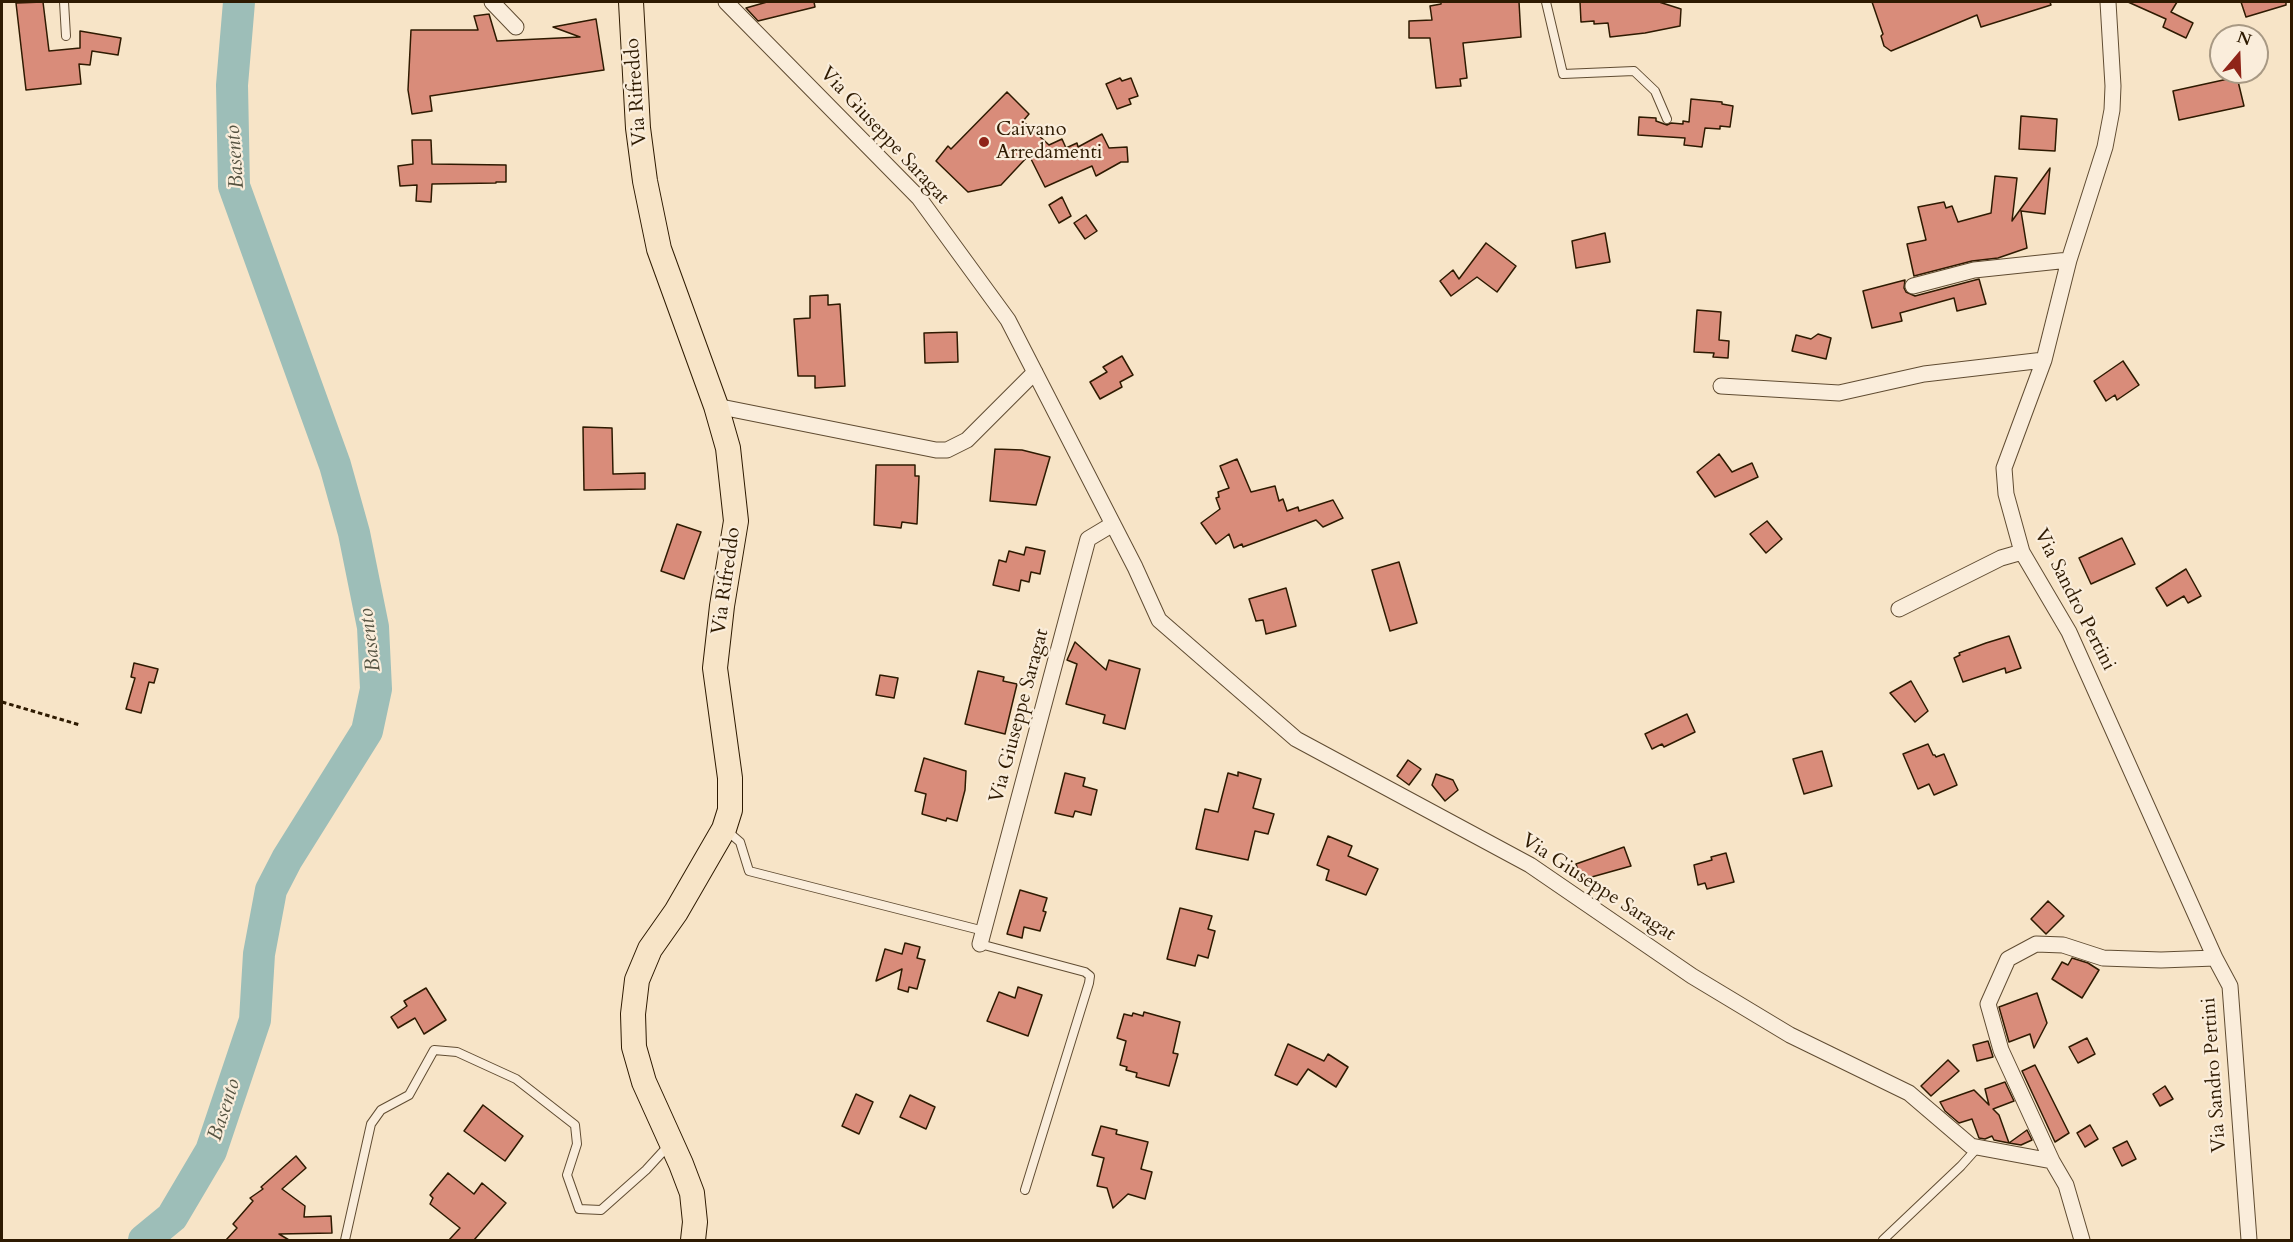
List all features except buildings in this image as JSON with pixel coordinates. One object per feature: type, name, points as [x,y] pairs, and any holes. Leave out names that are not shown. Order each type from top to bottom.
[{"type":"main road","name":"Via Rifreddo","points":[[631,2],[638,128],[647,191],[659,249],[716,406],[728,448],[736,521],[722,606],[715,668],[730,778],[730,810],[724,829],[676,912],[650,949],[637,980],[633,1014],[634,1047],[644,1082],[692,1192],[695,1222],[693,1240]]},
{"type":"street","points":[[492,2],[516,27]]},
{"type":"street","name":"Via Giuseppe Saragat","points":[[726,2],[919,198],[1008,320],[1113,524],[1159,620],[1296,739],[1530,865],[1692,976],[1790,1035],[1909,1093],[1971,1146],[2052,1161]]},
{"type":"street","name":"Via Sandro Pertini","points":[[2108,2],[2113,86],[2112,110],[2105,147],[2069,260],[2044,360],[2004,468],[2006,494],[2022,552],[2069,632],[2230,987],[2249,1240]]},
{"type":"street","points":[[1913,286],[1974,270],[2069,260]]},
{"type":"street","points":[[1721,386],[1839,393],[1924,374],[2044,360]]},
{"type":"street","points":[[716,406],[936,450],[947,450],[967,440],[1035,372]]},
{"type":"street","name":"Via Giuseppe Saragat","points":[[982,938],[1088,540],[1113,524]]},
{"type":"street","points":[[1899,609],[2001,558],[2022,552]]},
{"type":"street","points":[[2082,1240],[2066,1185],[2052,1161],[2001,1050],[1988,1004],[2008,959],[2036,945],[2063,945],[2103,958],[2161,960],[2215,958]]},
{"type":"lane","points":[[64,2],[66,36]]},
{"type":"lane","points":[[1546,2],[1563,74],[1634,71],[1655,91],[1667,119]]},
{"type":"lane","points":[[724,829],[740,842],[749,871],[982,938],[1085,972],[1090,976],[1025,1190]]},
{"type":"lane","points":[[345,1240],[371,1124],[381,1110],[409,1095],[434,1050],[457,1052],[516,1079],[575,1125],[577,1144],[567,1175],[579,1209],[602,1210],[646,1170],[671,1143]]},
{"type":"lane","points":[[1883,1240],[1978,1147]]},
{"type":"path","points":[[2,702],[80,725]]},
{"type":"waterway","name":"Basento","points":[[144,1240],[172,1217],[211,1151],[255,1020],[259,954],[271,890],[287,859],[367,731],[376,689],[373,627],[354,533],[335,465],[234,186],[232,85],[239,2]]},
{"type":"place","name":"Caivano Arredamenti","points":[[984,142]]}]
